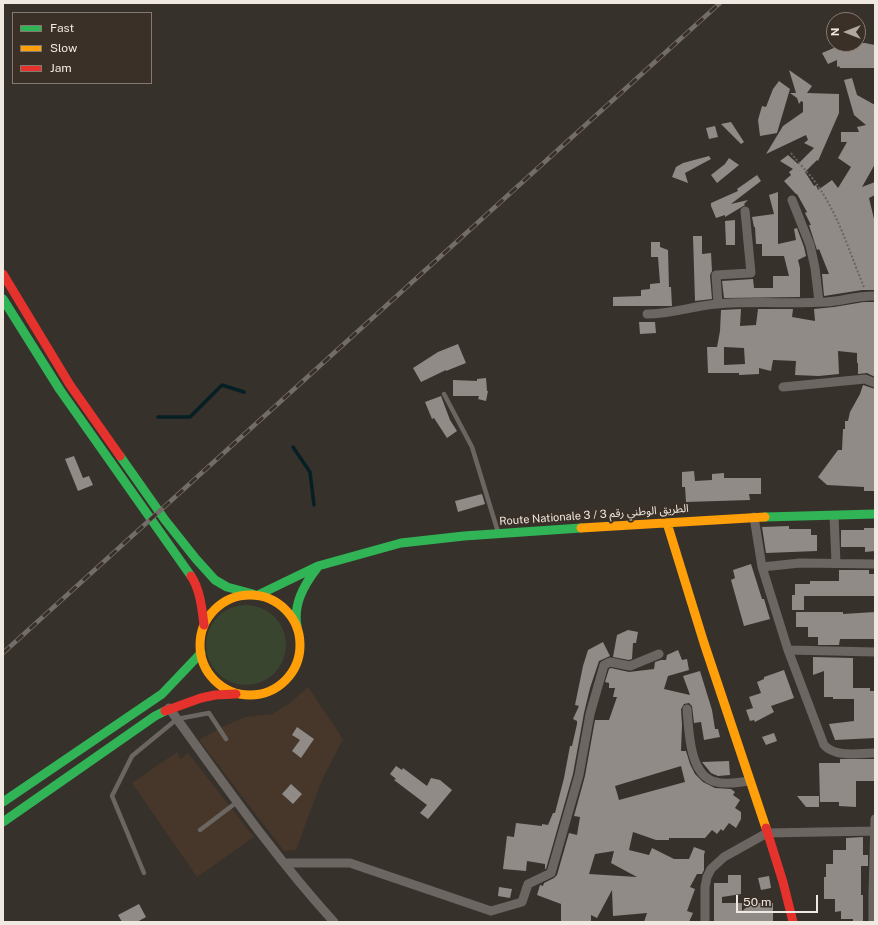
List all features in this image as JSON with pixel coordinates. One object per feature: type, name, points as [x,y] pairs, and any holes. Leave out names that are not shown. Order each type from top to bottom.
[{"type":"main road","points":[[3,274],[70,385],[165,520],[196,560],[215,580],[227,587],[269,598],[278,603],[293,618],[298,628]]},
{"type":"main road","points":[[3,299],[60,390],[193,579],[201,602],[204,625]]},
{"type":"main road","name":"Route Nationale 3 / الطريق الوطني رقم 3","points":[[318,566],[401,543],[464,536],[754,517],[875,514]]},
{"type":"main road","points":[[667,523],[720,695],[768,833],[793,922]]},
{"type":"main road","points":[[240,694],[228,690],[218,684],[210,675],[204,664],[201,653],[200,639],[204,625],[212,612],[233,597],[256,594],[318,566]]},
{"type":"main road","points":[[3,822],[155,716],[170,708],[209,695],[257,695],[274,689],[288,678],[297,663],[300,645],[298,628],[294,618],[300,595],[318,566]]},
{"type":"main road","points":[[3,802],[162,694],[178,680],[189,665],[201,653]]},
{"type":"street","points":[[792,200],[810,245],[815,268],[819,302]]},
{"type":"street","points":[[718,304],[716,275],[751,273],[745,211]]},
{"type":"street","points":[[647,314],[661,314],[718,304],[819,302],[871,296]]},
{"type":"street","points":[[782,387],[865,379],[875,383]]},
{"type":"street","points":[[834,516],[836,563]]},
{"type":"street","points":[[754,517],[762,567],[788,650],[824,745],[829,750],[840,753],[875,753]]},
{"type":"street","points":[[762,567],[800,563],[875,564]]},
{"type":"street","points":[[788,650],[875,652]]},
{"type":"street","points":[[284,863],[350,863],[491,911],[522,902],[528,884],[551,873],[579,775],[590,714],[604,665],[610,662],[630,666],[659,654]]},
{"type":"street","points":[[170,708],[237,802],[284,863],[334,922]]},
{"type":"street","points":[[687,710],[693,755],[699,770],[709,780],[716,782],[750,781]]},
{"type":"street","points":[[874,922],[875,819]]},
{"type":"street","points":[[705,922],[705,888],[707,877],[711,869],[724,857],[768,833],[875,830]]},
{"type":"lane","points":[[444,394],[472,447],[498,533]]},
{"type":"lane","points":[[144,873],[112,796],[132,756],[177,719],[209,713],[226,739]]},
{"type":"lane","points":[[200,830],[237,802]]},
{"type":"path","points":[[791,153],[824,195],[848,244],[855,267],[871,296]]},
{"type":"shaded area","points":[[308,687],[343,739],[321,782],[296,850],[284,851],[199,740],[222,727],[245,717],[272,714],[289,704]]},
{"type":"shaded area","points":[[177,752],[181,759],[188,753],[254,837],[197,877],[132,783]]},
{"type":"green space","points":[[246,605],[261,608],[274,617],[283,630],[286,645],[283,660],[274,673],[261,682],[246,685],[231,682],[218,673],[209,660],[206,645],[209,630],[218,617],[231,608]]},
{"type":"building","points":[[866,43],[875,45],[875,68],[840,68],[839,66],[837,67],[837,60],[828,64],[822,53],[826,51],[866,52]]},
{"type":"building","points":[[789,70],[812,86],[807,93],[839,94],[839,113],[818,161],[817,160],[805,172],[814,186],[816,185],[818,190],[832,180],[838,188],[851,167],[838,158],[847,142],[841,142],[841,132],[859,132],[857,127],[866,125],[854,115],[844,80],[852,78],[857,95],[875,105],[875,164],[862,187],[875,182],[875,195],[869,198],[875,223],[875,290],[862,290],[824,296],[822,274],[829,274],[819,249],[817,250],[809,225],[811,225],[805,213],[807,212],[797,194],[784,181],[791,175],[789,172],[793,169],[780,161],[788,155],[798,164],[814,148],[804,143],[808,140],[806,135],[766,154],[783,126],[803,112],[803,102],[801,101],[799,104],[797,98],[790,93],[796,93]]},
{"type":"building","points":[[779,81],[790,89],[777,133],[760,136],[758,120],[762,106],[766,107],[773,89]]},
{"type":"building","points":[[731,122],[744,142],[741,144],[721,124]]},
{"type":"building","points":[[715,126],[718,137],[709,139],[706,128]]},
{"type":"building","points":[[709,156],[711,159],[685,173],[688,183],[672,177],[676,167],[683,163]]},
{"type":"building","points":[[729,158],[739,165],[717,183],[711,175],[725,164]]},
{"type":"building","points":[[757,175],[761,181],[731,204],[748,200],[744,204],[745,205],[725,217],[725,215],[716,218],[711,203],[738,191],[737,189]]},
{"type":"building","points":[[778,192],[778,244],[796,240],[794,229],[797,228],[806,256],[798,260],[800,268],[800,297],[724,298],[722,281],[753,279],[754,288],[773,288],[773,276],[789,276],[784,256],[762,256],[762,244],[756,244],[755,227],[752,217],[774,214],[769,195]]},
{"type":"building","points":[[735,220],[735,245],[726,245],[725,221]]},
{"type":"building","points":[[693,236],[702,236],[702,254],[711,253],[712,271],[710,275],[712,299],[695,301]]},
{"type":"building","points":[[651,242],[660,242],[660,247],[668,250],[669,287],[671,287],[672,306],[613,306],[613,297],[641,296],[641,290],[650,289],[650,284],[660,283],[658,257],[651,257]]},
{"type":"building","points":[[864,302],[875,302],[875,377],[867,373],[858,374],[857,353],[838,351],[839,374],[819,376],[795,375],[796,361],[773,360],[771,371],[759,368],[759,374],[739,375],[739,373],[708,373],[707,347],[717,347],[720,331],[721,310],[741,309],[740,326],[756,325],[758,309],[793,309],[792,317],[815,321],[814,309]],"holes":[[[724,347],[744,348],[745,364],[724,365]]]},
{"type":"building","points":[[639,322],[655,322],[656,333],[640,334]]},
{"type":"building","points":[[458,344],[466,363],[446,370],[421,382],[413,368],[438,352]]},
{"type":"building","points":[[486,378],[488,391],[486,401],[478,399],[479,396],[453,396],[453,380],[477,381],[477,379]]},
{"type":"building","points":[[863,385],[875,389],[875,491],[864,491],[864,487],[827,485],[818,477],[838,450],[842,450],[845,421],[848,421],[850,412],[860,394]]},
{"type":"building","points":[[441,396],[450,420],[457,431],[447,438],[434,418],[432,419],[425,402]]},
{"type":"building","points":[[74,456],[83,478],[89,476],[93,485],[78,491],[65,459]]},
{"type":"building","points":[[694,471],[695,481],[712,480],[712,474],[724,473],[724,478],[761,478],[761,494],[749,494],[750,500],[686,502],[685,487],[682,487],[682,472]]},
{"type":"building","points":[[482,494],[485,504],[458,512],[455,501]]},
{"type":"building","points":[[789,526],[789,529],[811,529],[811,535],[817,535],[817,551],[766,553],[762,527]]},
{"type":"building","points":[[864,528],[875,528],[875,551],[865,552],[865,547],[841,547],[841,530],[864,530]]},
{"type":"building","points":[[751,564],[770,619],[744,626],[731,580],[735,578],[733,570]]},
{"type":"building","points":[[839,570],[869,570],[869,574],[875,574],[875,596],[804,596],[804,610],[792,610],[792,595],[795,595],[795,584],[810,584],[810,581],[839,581]]},
{"type":"building","points":[[796,612],[843,612],[843,614],[875,612],[875,639],[840,639],[839,645],[818,645],[818,637],[808,637],[808,627],[796,627]]},
{"type":"building","points":[[628,630],[638,632],[636,643],[633,643],[632,659],[629,660],[613,657],[617,635]]},
{"type":"building","points":[[603,642],[610,656],[599,661],[590,688],[573,774],[546,869],[545,864],[527,861],[526,871],[503,869],[507,836],[514,837],[516,823],[542,826],[542,824],[548,825],[553,813],[555,813],[570,746],[572,746],[577,724],[577,721],[573,719],[579,706],[575,705],[583,666],[588,650]]},
{"type":"building","points":[[678,650],[682,660],[687,659],[689,670],[668,676],[664,689],[690,695],[683,676],[700,671],[712,710],[715,729],[718,729],[720,737],[704,740],[701,722],[694,723],[692,706],[689,703],[684,704],[681,709],[681,751],[686,751],[695,774],[703,782],[715,788],[731,789],[735,792],[733,795],[740,800],[735,808],[741,812],[741,819],[736,828],[729,823],[723,831],[721,829],[717,834],[712,830],[705,838],[669,838],[669,840],[656,840],[633,832],[629,850],[649,855],[652,848],[674,859],[689,859],[694,847],[705,851],[704,870],[702,874],[697,874],[690,887],[695,889],[687,911],[693,913],[689,922],[644,922],[647,913],[613,916],[612,890],[597,918],[591,915],[591,922],[561,921],[561,904],[537,895],[540,885],[543,886],[544,883],[557,875],[569,833],[577,835],[580,817],[574,816],[585,776],[595,720],[609,720],[617,697],[613,697],[615,688],[609,688],[609,683],[605,682],[609,669],[611,668],[629,672],[654,669],[655,662],[666,660],[667,655]],"holes":[[[681,766],[685,782],[619,800],[615,786]],[[614,851],[611,863],[637,877],[589,874],[595,854]]]},
{"type":"building","points":[[813,657],[853,658],[853,688],[870,688],[870,691],[875,691],[875,738],[835,740],[829,724],[854,721],[854,699],[833,699],[833,697],[824,697],[824,671],[813,675]]},
{"type":"building","points":[[784,670],[794,698],[771,706],[774,712],[755,722],[754,720],[750,721],[746,710],[753,708],[749,697],[761,693],[757,682],[764,679],[764,677]]},
{"type":"building","points":[[297,727],[314,739],[301,758],[292,751],[300,740],[292,735]]},
{"type":"building","points":[[774,733],[777,741],[766,745],[762,737]]},
{"type":"building","points":[[840,759],[874,759],[874,781],[856,781],[856,807],[839,806],[839,802],[820,802],[819,763],[840,763]]},
{"type":"building","points":[[729,761],[730,775],[718,776],[711,773],[702,762]]},
{"type":"building","points":[[396,766],[402,770],[403,768],[427,786],[431,778],[440,780],[452,790],[428,819],[420,813],[427,805],[394,780],[396,779],[390,774]]},
{"type":"building","points":[[291,784],[302,794],[293,804],[282,794]]},
{"type":"building","points":[[797,796],[819,796],[819,807],[806,807]]},
{"type":"building","points":[[863,837],[863,855],[868,855],[868,866],[861,866],[863,921],[841,919],[841,911],[835,912],[835,899],[824,899],[824,877],[826,877],[826,864],[833,864],[833,850],[846,850],[846,838]]},
{"type":"building","points":[[728,875],[741,875],[741,894],[722,897],[722,903],[742,903],[742,911],[752,903],[773,903],[773,922],[714,922],[714,883],[728,883]]},
{"type":"building","points":[[769,876],[771,888],[761,890],[758,878]]},
{"type":"building","points":[[499,887],[512,889],[510,898],[498,896]]},
{"type":"building","points":[[139,904],[146,917],[137,922],[122,922],[118,915]]},
{"type":"waterway","points":[[158,417],[190,417],[222,385],[244,392]]},
{"type":"waterway","points":[[293,447],[310,472],[314,505]]},
{"type":"railway","points":[[3,653],[720,3]]},
{"type":"traffic: fast","points":[[3,299],[60,390],[191,576]]},
{"type":"traffic: fast","points":[[120,456],[165,520],[215,580],[227,587],[253,594]]},
{"type":"traffic: fast","points":[[765,517],[875,514]]},
{"type":"traffic: fast","points":[[258,595],[318,566],[401,543],[464,536],[581,528]]},
{"type":"traffic: fast","points":[[297,626],[296,618],[298,602],[304,588],[317,568]]},
{"type":"traffic: fast","points":[[3,802],[162,694],[201,653]]},
{"type":"traffic: fast","points":[[3,822],[155,716],[165,711]]},
{"type":"traffic: slow","points":[[581,528],[765,517]]},
{"type":"traffic: slow","points":[[667,523],[704,643],[766,828]]},
{"type":"traffic: slow","points":[[250,595],[260,596],[278,603],[292,617],[299,635],[300,645],[299,655],[292,673],[278,687],[260,694],[250,695],[240,694],[222,687],[208,673],[201,655],[200,645],[201,635],[208,617],[222,603],[240,596],[250,595]]},
{"type":"traffic: jam","points":[[3,274],[70,385],[120,456]]},
{"type":"traffic: jam","points":[[191,576],[199,593],[204,625]]},
{"type":"traffic: jam","points":[[165,711],[201,698],[215,695],[236,694]]},
{"type":"traffic: jam","points":[[766,828],[783,882],[793,922]]}]
